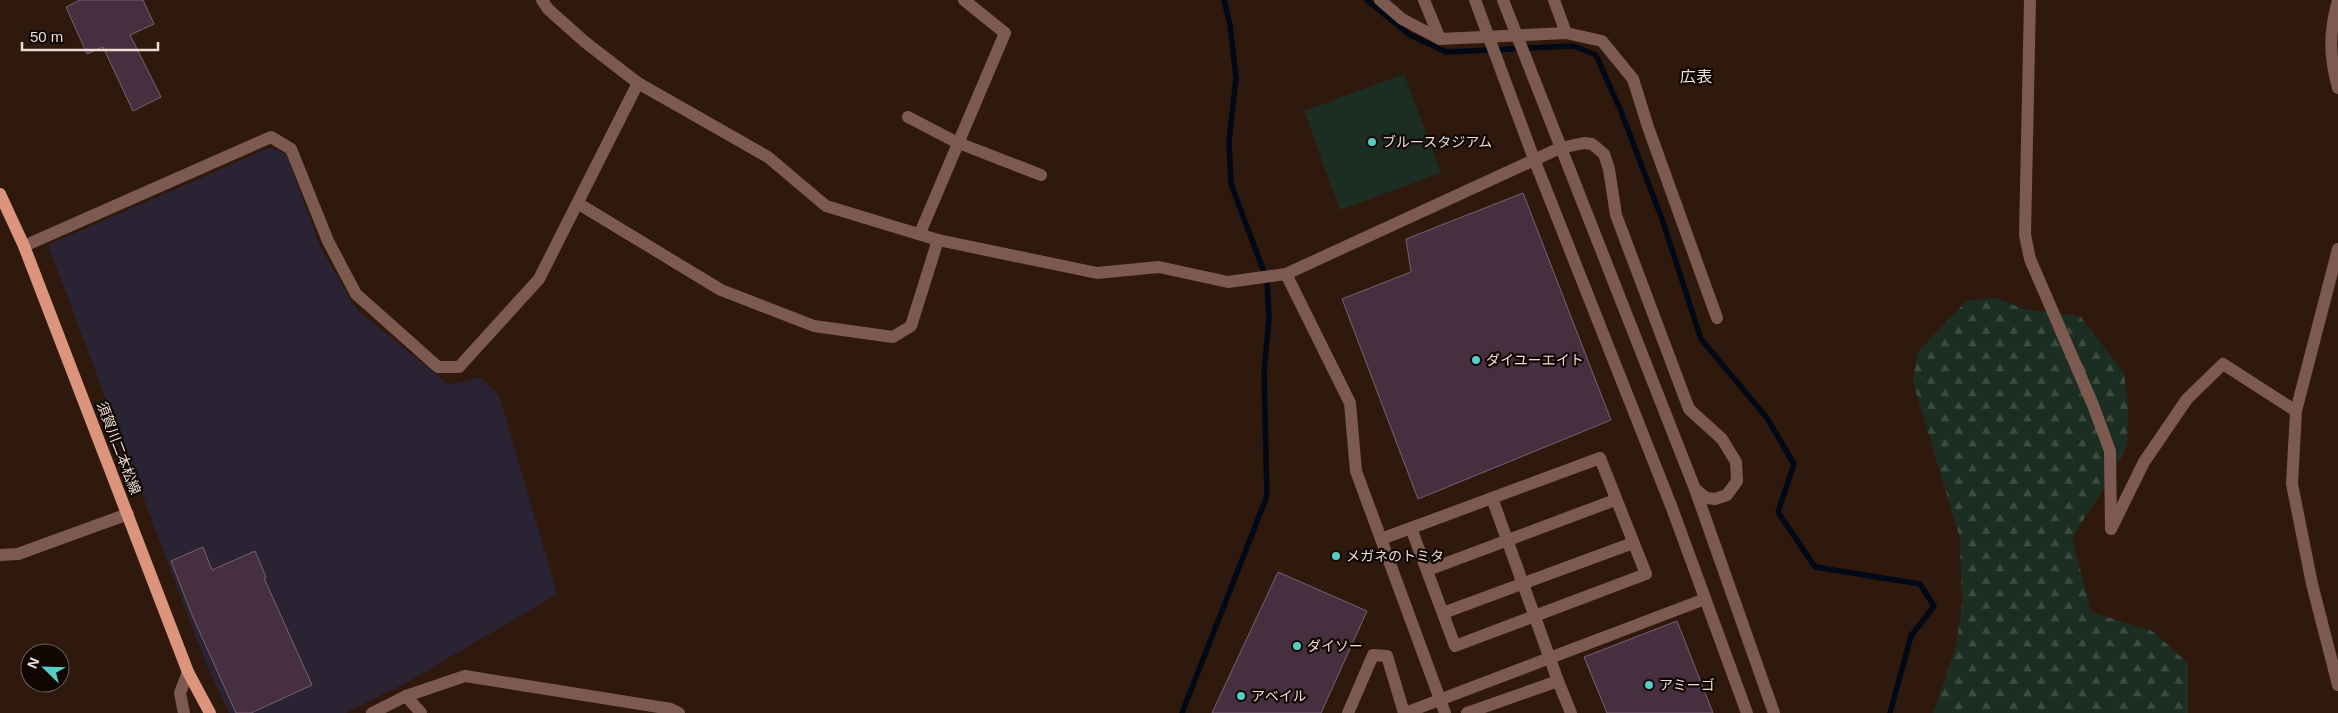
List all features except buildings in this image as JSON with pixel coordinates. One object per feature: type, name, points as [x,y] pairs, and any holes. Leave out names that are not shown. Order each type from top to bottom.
[{"type":"main road","name":"須賀川二本松線","points":[[0,194],[24,246],[188,672],[210,713]]},
{"type":"street","points":[[542,0],[548,9],[585,42],[638,83],[768,157],[826,206],[938,240],[1097,273],[1159,267],[1228,282],[1286,274],[1534,159],[1560,148],[1584,143],[1592,144],[1604,154],[1609,168],[1616,215],[1689,410],[1722,439],[1736,462],[1737,481],[1727,494],[1715,499],[1706,498],[1695,489]]},
{"type":"street","points":[[920,233],[956,142],[1004,33],[964,0]]},
{"type":"street","points":[[1380,0],[1402,19],[1440,39],[1566,33],[1602,42],[1633,79],[1648,128],[1717,318]]},
{"type":"street","points":[[1424,0],[1440,39]]},
{"type":"street","points":[[1475,0],[1523,131],[1672,508],[1747,713]]},
{"type":"street","points":[[1503,0],[1695,489],[1774,713]]},
{"type":"street","points":[[1554,0],[1566,33]]},
{"type":"street","points":[[2030,0],[2025,235],[2030,260],[2093,405],[2110,451],[2110,529],[2144,462],[2187,399],[2223,364],[2296,411]]},
{"type":"street","points":[[2338,0],[2333,18],[2330,60],[2338,88]]},
{"type":"street","points":[[24,246],[271,137],[291,149],[328,241],[356,294],[438,367],[459,368],[539,279],[579,204],[638,83]]},
{"type":"street","points":[[908,116],[956,142],[1041,175]]},
{"type":"street","points":[[579,204],[722,290],[814,326],[893,337],[910,326],[938,240]]},
{"type":"street","points":[[2338,249],[2296,411],[2292,484],[2312,584],[2338,685]]},
{"type":"street","points":[[1286,274],[1350,403],[1356,471],[1445,713]]},
{"type":"street","points":[[1381,539],[1600,458],[1615,500],[1646,574],[1455,646],[1411,528]]},
{"type":"street","points":[[1492,498],[1571,713]]},
{"type":"street","points":[[1428,570],[1615,500]]},
{"type":"street","points":[[0,555],[18,554],[128,514]]},
{"type":"street","points":[[1443,613],[1633,543]]},
{"type":"street","points":[[1348,713],[1373,655],[1387,656],[1404,713],[1705,599]]},
{"type":"street","points":[[184,713],[180,693],[188,672]]},
{"type":"street","points":[[372,713],[406,696],[465,676],[671,709],[679,713]]},
{"type":"street","points":[[1467,713],[1558,681]]},
{"type":"street","points":[[406,696],[421,713]]},
{"type":"shaded area","points":[[269,148],[286,153],[320,246],[356,309],[449,385],[480,377],[499,395],[557,594],[408,682],[345,713],[229,713],[206,664],[48,245]]},
{"type":"green space","name":"ブルースタジアム","points":[[1404,74],[1441,173],[1340,210],[1304,111]]},
{"type":"green space","points":[[1996,298],[2024,309],[2080,316],[2124,373],[2128,404],[2127,445],[2105,487],[2072,537],[2091,612],[2152,631],[2188,663],[2188,713],[1933,713],[1956,647],[1962,604],[1960,539],[1913,382],[1917,353],[1966,301]]},
{"type":"waterway","points":[[1182,713],[1267,496],[1264,372],[1269,318],[1267,280],[1231,184],[1229,142],[1236,78],[1230,25],[1224,0]]},
{"type":"waterway","points":[[1367,0],[1410,35],[1446,52],[1574,46],[1596,55],[1620,109],[1662,219],[1701,339],[1767,418],[1794,464],[1778,512],[1815,567],[1920,584],[1934,606],[1911,636],[1890,713]]},
{"type":"place","name":"ブルースタジアム","points":[[1372,142]]},
{"type":"place","name":"ダイユーエイト","points":[[1476,360]]},
{"type":"place","name":"メガネのトミタ","points":[[1336,556]]},
{"type":"place","name":"ダイソー","points":[[1297,646]]},
{"type":"place","name":"アミーゴ","points":[[1649,685]]},
{"type":"place","name":"アベイル","points":[[1241,696]]},
{"type":"district","name":"広表","points":[[1696,76]]}]
